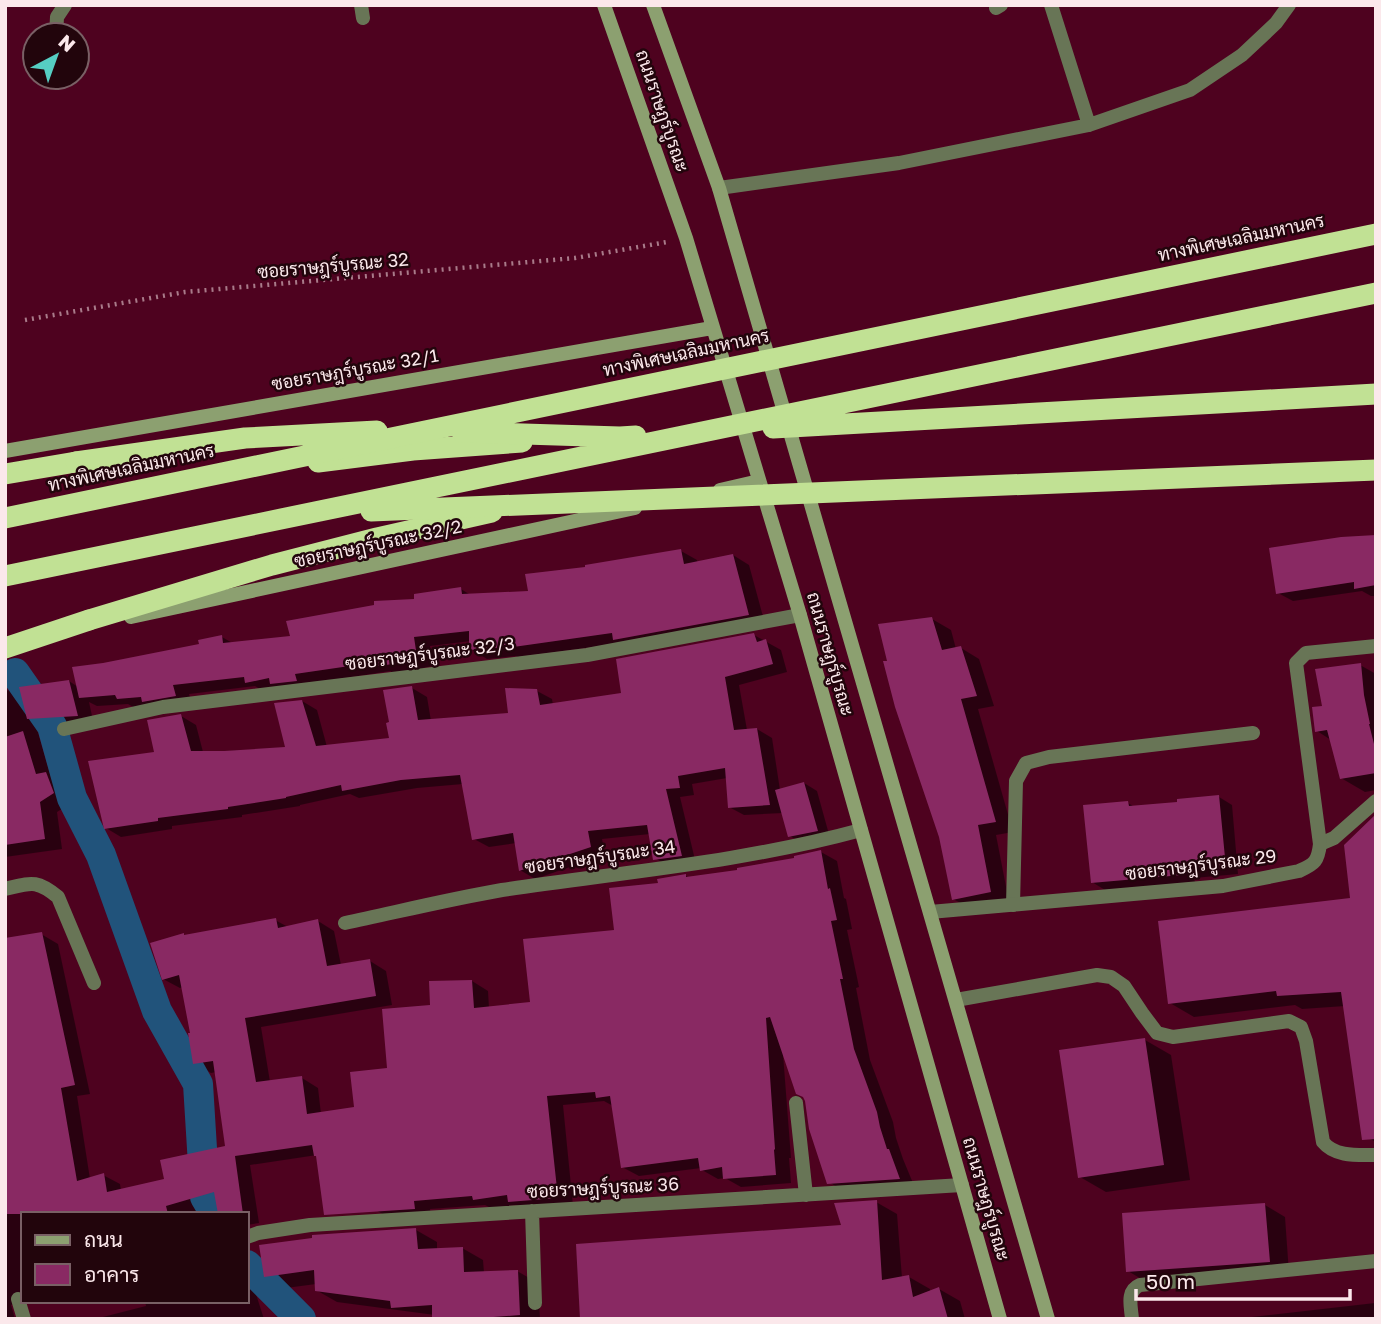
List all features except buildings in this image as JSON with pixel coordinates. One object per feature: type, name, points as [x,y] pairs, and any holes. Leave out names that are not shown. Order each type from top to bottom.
[{"type":"highway","name":"ทางพิเศษเฉลิมมหานคร","points":[[5,518],[1376,234]]},
{"type":"highway","points":[[5,576],[1376,293]]},
{"type":"highway","points":[[198,479],[346,458],[477,444],[1376,394]]},
{"type":"highway","points":[[5,474],[197,444],[290,435],[428,431],[621,437]]},
{"type":"highway","points":[[207,532],[312,516],[372,511],[1376,470]]},
{"type":"highway","points":[[5,646],[250,571],[522,505]]},
{"type":"main road","name":"ถนนราษฎร์บูรณะ","points":[[604,5],[686,238],[800,615],[1000,1319]]},
{"type":"main road","name":"ถนนราษฎร์บูรณะ","points":[[653,5],[719,188],[1048,1319]]},
{"type":"main road","name":"ซอยราษฎร์บูรณะ 32/1","points":[[5,451],[712,328]]},
{"type":"main road","name":"ซอยราษฎร์บูรณะ 32/2","points":[[5,646],[759,481]]},
{"type":"street","points":[[57,21],[65,5]]},
{"type":"street","points":[[1051,5],[1089,125]]},
{"type":"street","points":[[719,188],[900,163],[1089,125],[1190,90],[1242,55],[1276,23],[1290,5]]},
{"type":"street","name":"ซอยราษฎร์บูรณะ 32/3","points":[[64,729],[163,707],[587,655],[800,615]]},
{"type":"street","points":[[1376,646],[1306,653],[1296,663],[1320,844],[1334,838],[1376,801]]},
{"type":"street","points":[[1013,905],[1016,780],[1026,763],[1049,757],[1253,733]]},
{"type":"street","name":"ซอยราษฎร์บูรณะ 34","points":[[345,923],[499,891],[749,855],[815,843],[861,830]]},
{"type":"street","name":"ซอยราษฎร์บูรณะ 29","points":[[930,912],[1223,886],[1299,871],[1311,866],[1319,857],[1320,844]]},
{"type":"street","points":[[5,889],[35,883],[58,897],[94,983]]},
{"type":"street","points":[[957,1000],[1097,975],[1111,977],[1124,986],[1157,1032],[1173,1037],[1289,1021],[1301,1027],[1306,1041],[1323,1142],[1329,1149],[1349,1154],[1376,1155]]},
{"type":"street","points":[[796,1103],[806,1195]]},
{"type":"street","name":"ซอยราษฎร์บูรณะ 36","points":[[248,1237],[310,1225],[962,1185]]},
{"type":"street","points":[[532,1211],[535,1303]]},
{"type":"street","points":[[1132,1319],[1130,1296],[1132,1290],[1140,1284],[1376,1261]]},
{"type":"street","points":[[15,1299],[24,1319]]},
{"type":"path","name":"ซอยราษฎร์บูรณะ 32","points":[[25,320],[185,292],[575,258],[645,247]]},
{"type":"waterway","points":[[15,673],[52,726],[72,798],[101,855],[157,1011],[198,1084],[205,1197],[214,1212]]},
{"type":"waterway","points":[[248,1266],[301,1319]]}]
